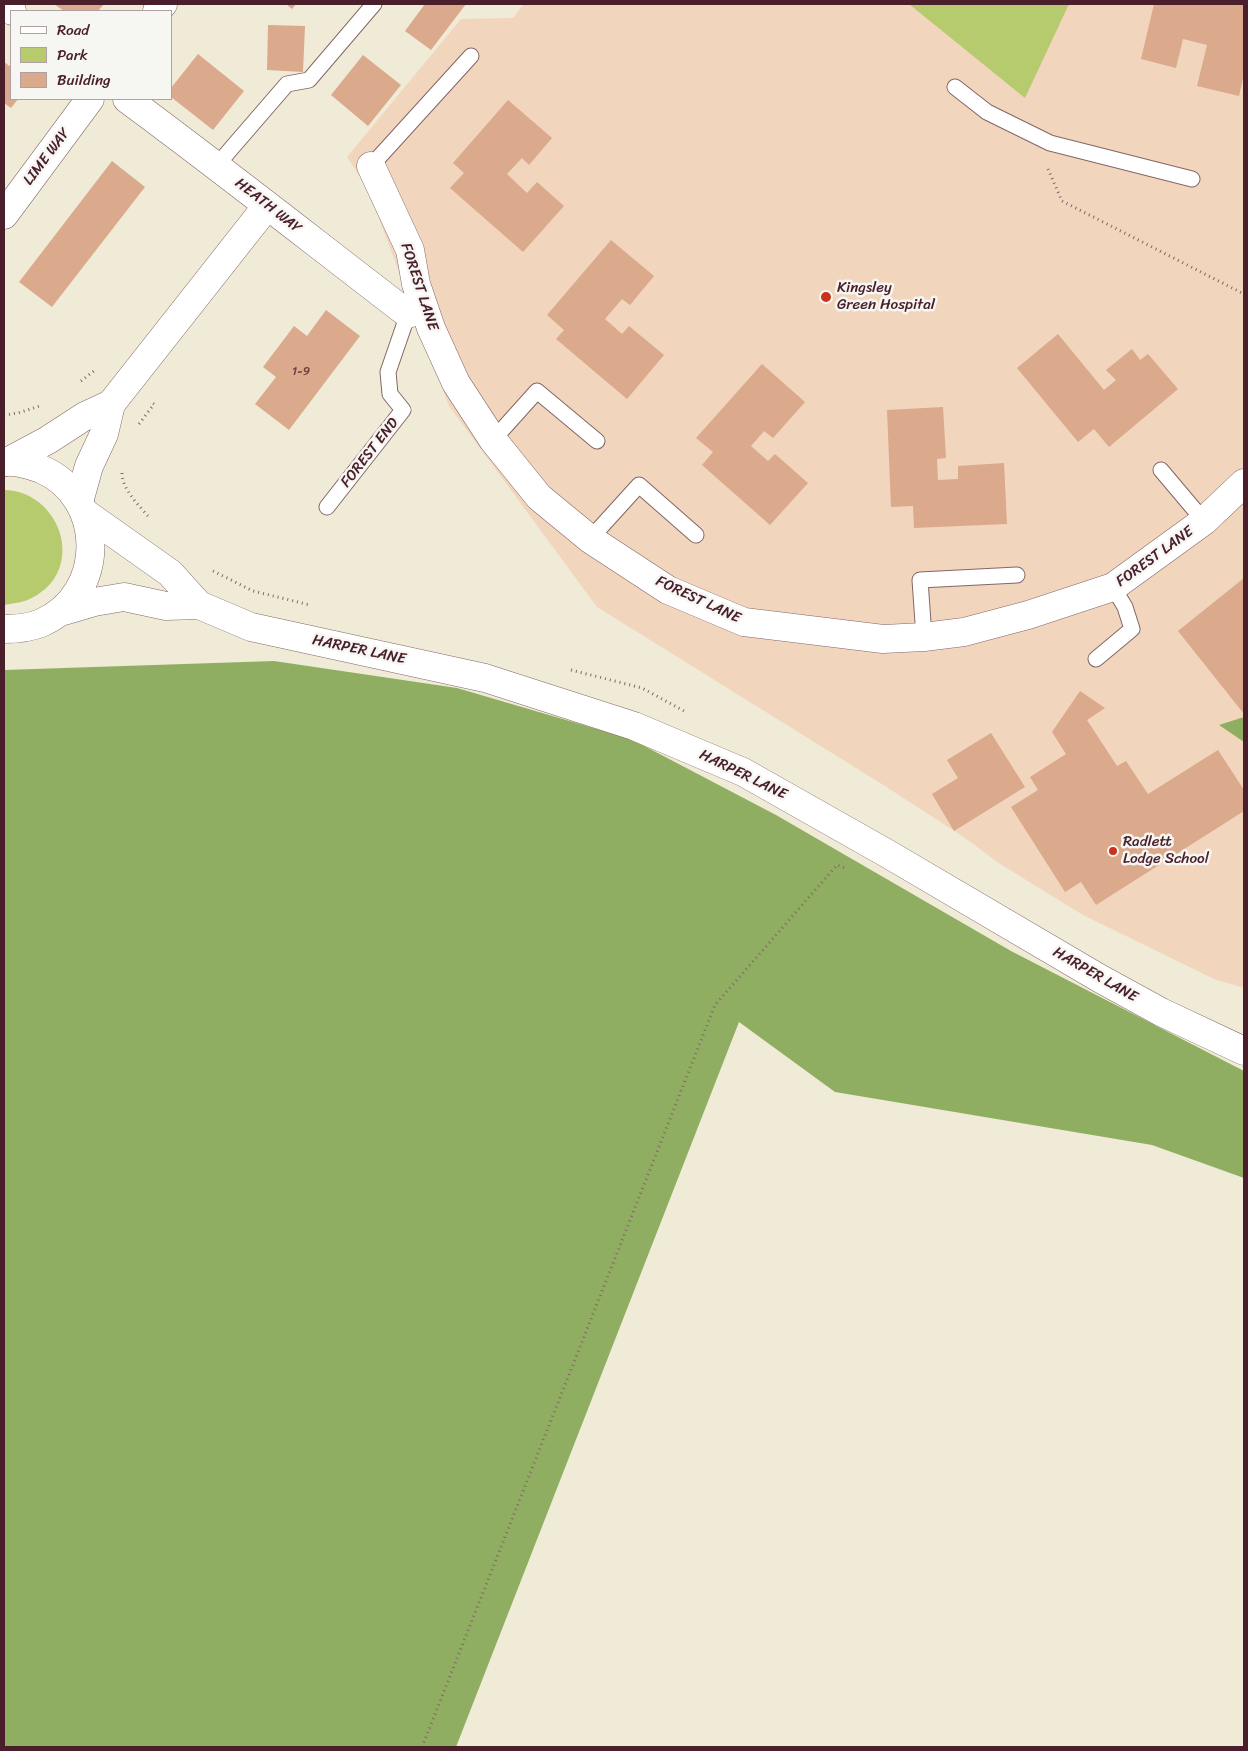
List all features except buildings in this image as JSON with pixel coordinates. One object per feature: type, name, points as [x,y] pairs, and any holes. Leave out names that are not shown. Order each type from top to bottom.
[{"type":"street","name":"LIME WAY","points":[[4,214],[89,100]]},
{"type":"street","name":"HEATH WAY","points":[[128,100],[217,165],[267,206],[408,314]]},
{"type":"street","name":"FOREST LANE","points":[[371,166],[410,250],[416,284],[431,328],[456,383],[493,440],[539,497],[590,539],[668,590],[744,622],[883,639],[924,637],[973,629],[1028,615],[1113,587],[1204,521],[1244,483]]},
{"type":"street","points":[[82,507],[89,466],[104,434],[111,404],[267,206]]},
{"type":"street","points":[[5,462],[48,440],[85,416],[111,404]]},
{"type":"street","points":[[4,629],[21,629],[41,623],[59,612],[78,592],[89,567],[92,540],[82,507],[66,485],[48,472],[28,464],[5,462]]},
{"type":"street","name":"HARPER LANE","points":[[82,507],[170,573],[198,605]]},
{"type":"street","name":"HARPER LANE","points":[[59,612],[94,602],[124,597],[166,606],[198,605],[251,627],[485,678],[634,726],[743,772],[888,854],[1099,978],[1161,1012],[1244,1051]]},
{"type":"lane","points":[[217,165],[287,84],[310,80],[374,4]]},
{"type":"lane","points":[[371,166],[471,56]]},
{"type":"lane","points":[[955,87],[987,112],[1050,143],[1192,179]]},
{"type":"lane","name":"FOREST END","points":[[327,507],[403,410],[390,394],[388,372],[408,314]]},
{"type":"lane","points":[[493,440],[537,391],[597,441]]},
{"type":"lane","points":[[1161,470],[1204,521]]},
{"type":"lane","points":[[590,539],[638,485],[696,535]]},
{"type":"lane","points":[[924,637],[920,580],[1017,574]]},
{"type":"lane","points":[[1096,659],[1132,629],[1125,607],[1113,587]]},
{"type":"path","points":[[1050,143],[1048,169],[1062,201],[1244,294]]},
{"type":"path","points":[[422,1747],[716,1005],[837,865],[853,870]]},
{"type":"shaded area","name":"Kingsley Green Hospital","points":[[524,4],[1244,4],[1244,988],[1214,979],[1083,915],[997,862],[968,840],[885,786],[597,607],[449,406],[368,189],[347,157],[461,19],[513,18]]},
{"type":"green space","points":[[909,4],[1069,4],[1025,98]]},
{"type":"green space","points":[[4,490],[23,494],[39,503],[52,516],[60,532],[63,549],[60,566],[52,582],[37,595],[29,599],[4,605]]},
{"type":"green space","points":[[274,661],[457,688],[631,739],[776,815],[1011,951],[1244,1071],[1244,1178],[1152,1145],[835,1092],[739,1022],[456,1747],[4,1747],[4,670]]},
{"type":"green space","points":[[1244,717],[1244,742],[1219,725]]},
{"type":"place","name":"Kingsley Green Hospital","points":[[826,297]]},
{"type":"place","name":"Radlett Lodge School","points":[[1113,851]]}]
